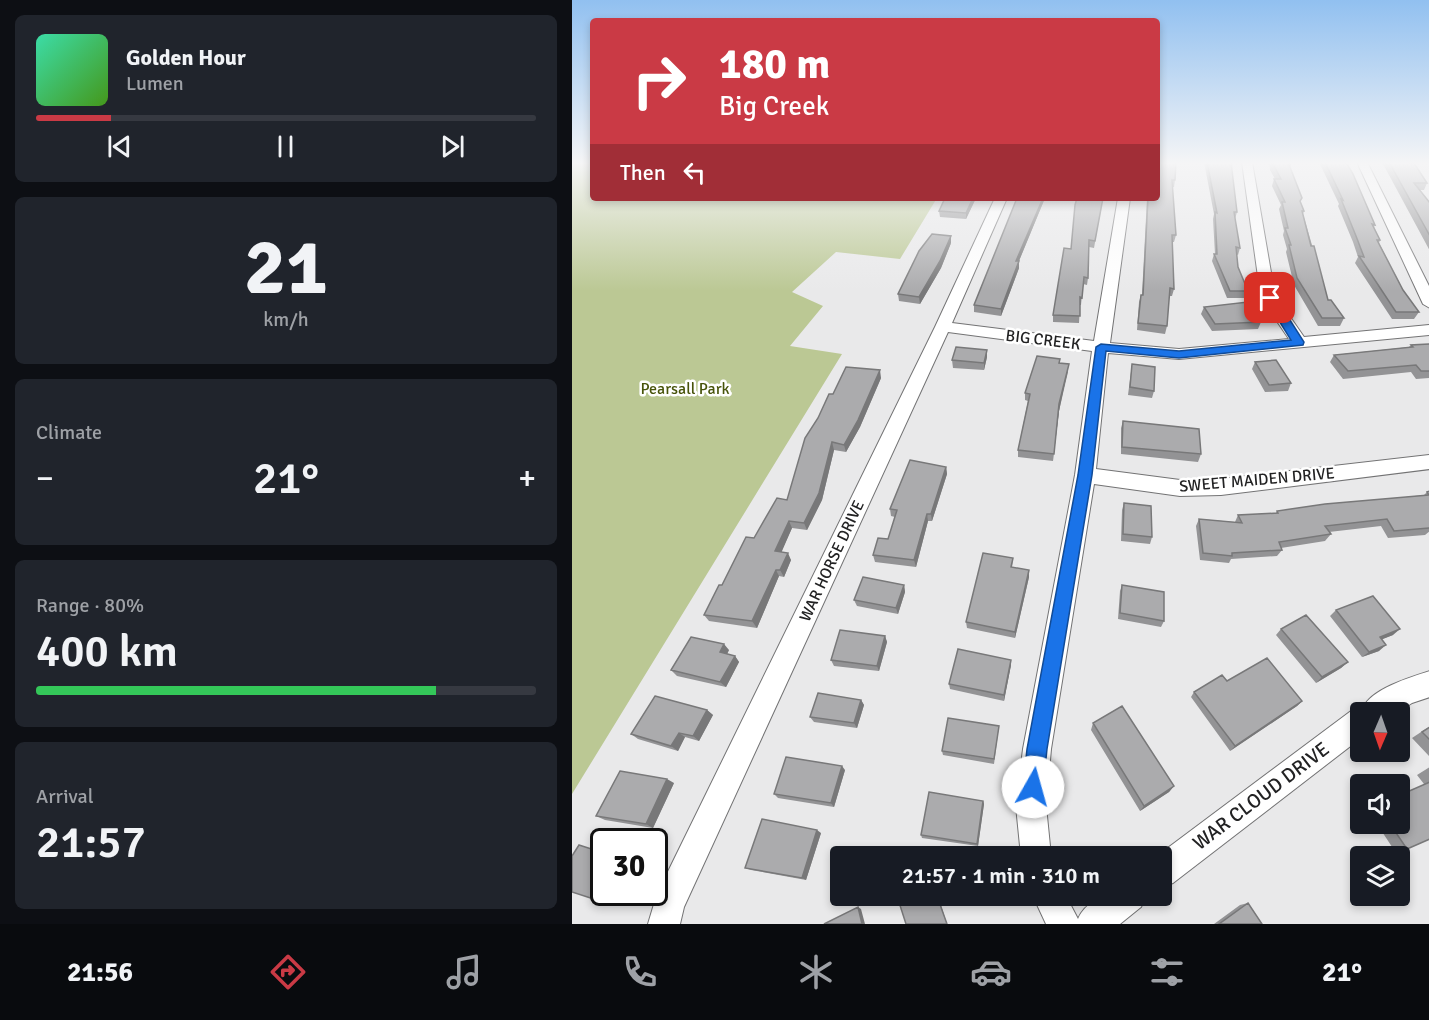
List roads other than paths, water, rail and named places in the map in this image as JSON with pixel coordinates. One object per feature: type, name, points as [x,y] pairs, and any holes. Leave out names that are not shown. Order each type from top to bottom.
[{"type":"street","name":"WAR HORSE DRIVE","points":[[664,924],[668,905],[943,327],[998,205]]},
{"type":"street","points":[[1035,846],[1031,806],[1037,749],[1085,475],[1101,347],[1123,205]]},
{"type":"street","points":[[1254,205],[1266,285],[1278,312],[1299,342]]},
{"type":"street","points":[[1383,205],[1430,304]]},
{"type":"street","name":"BIG CREEK","points":[[943,327],[1101,347],[1179,354],[1430,330]]},
{"type":"street","name":"SWEET MAIDEN DRIVE","points":[[1085,475],[1180,489],[1221,487],[1430,462]]},
{"type":"street","points":[[1390,702],[1405,692],[1430,684]]},
{"type":"street","name":"WAR CLOUD DRIVE","points":[[1172,864],[1350,730]]},
{"type":"street","points":[[1054,906],[1064,924]]},
{"type":"street","points":[[1093,924],[1117,906]]},
{"type":"park label","name":"Pearsall Park","points":[[685,389]]}]
